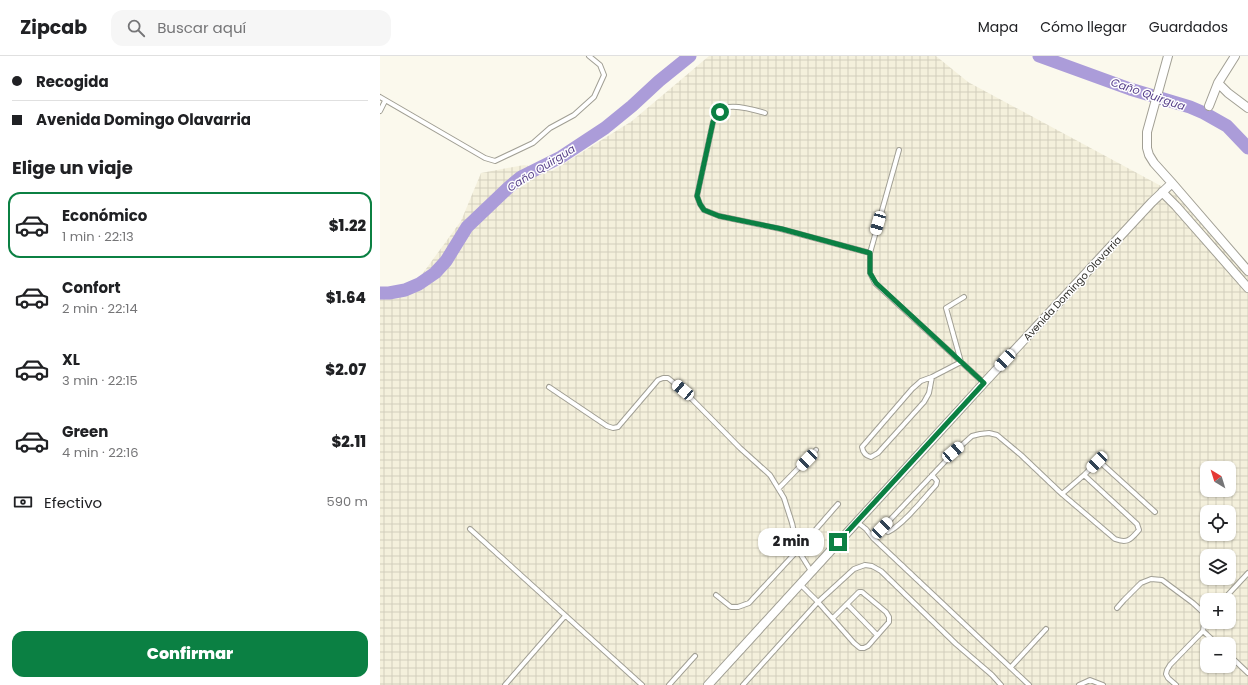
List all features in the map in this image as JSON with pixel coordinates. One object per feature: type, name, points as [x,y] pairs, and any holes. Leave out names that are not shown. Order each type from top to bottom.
[{"type":"street","points":[[1168,56],[1147,132],[1147,148],[1149,155],[1154,163],[1248,271]]},
{"type":"street","points":[[1209,106],[1218,83],[1235,56]]},
{"type":"street","points":[[1218,83],[1228,93],[1248,108]]},
{"type":"street","name":"Avenida Domingo Olavarria","points":[[708,685],[984,383],[1172,183]]},
{"type":"street","points":[[1162,192],[1248,288]]},
{"type":"lane","points":[[380,98],[485,158],[495,161],[533,143],[550,128],[574,115],[594,97],[604,75],[600,65],[588,56]]},
{"type":"lane","points":[[380,111],[385,101]]},
{"type":"lane","points":[[765,113],[732,107],[724,108],[716,116],[713,122],[697,196],[704,210],[719,216],[782,229],[870,253]]},
{"type":"lane","points":[[898,150],[870,253],[870,273],[876,283],[984,383]]},
{"type":"lane","points":[[961,362],[946,308],[964,297]]},
{"type":"lane","points":[[932,377],[929,394],[924,402],[878,453],[871,458],[867,456],[862,450],[862,447],[912,389],[921,381],[961,362]]},
{"type":"lane","points":[[549,387],[607,426],[613,428],[618,427],[658,380],[668,378],[683,390],[740,448],[770,475],[779,488],[788,509],[798,550],[812,571]]},
{"type":"lane","points":[[872,538],[953,452],[972,436],[989,433],[997,435],[1021,455],[1062,494],[1115,539],[1121,542],[1126,542],[1131,539],[1139,530],[1137,524],[1084,474]]},
{"type":"lane","points":[[779,488],[816,450]]},
{"type":"lane","points":[[1062,494],[1097,462],[1101,462],[1155,512]]},
{"type":"lane","points":[[882,528],[888,532],[896,528],[936,485],[937,481],[932,475]]},
{"type":"lane","points":[[716,595],[731,607],[738,607],[749,603],[838,504]]},
{"type":"lane","points":[[856,522],[866,529],[872,538],[1029,685]]},
{"type":"lane","points":[[470,529],[642,685]]},
{"type":"lane","points":[[743,685],[818,602],[854,569],[864,565],[872,566],[881,571],[956,644],[992,675],[1001,685]]},
{"type":"lane","points":[[1229,593],[1248,573]]},
{"type":"lane","points":[[1117,608],[1141,583],[1150,579],[1162,580],[1200,610]]},
{"type":"lane","points":[[800,584],[860,648],[864,648],[889,622],[889,617],[886,612],[862,592],[859,592],[833,618]]},
{"type":"lane","points":[[847,604],[878,635]]},
{"type":"lane","points":[[505,685],[565,616]]},
{"type":"lane","points":[[1011,668],[1046,629]]},
{"type":"lane","points":[[1176,685],[1168,678],[1166,674],[1170,665],[1203,631],[1209,637]]},
{"type":"lane","points":[[669,685],[695,656]]},
{"type":"lane","points":[[1236,662],[1248,673]]},
{"type":"lane","points":[[1079,685],[1090,680],[1103,685]]},
{"type":"shaded area","points":[[709,56],[936,56],[968,82],[1174,193],[1248,275],[1248,685],[380,685],[380,289],[412,288],[461,221],[481,173],[524,165],[552,171],[632,121]]},
{"type":"waterway","name":"Caño Quirgua","points":[[380,293],[405,290],[419,284],[435,273],[446,261],[467,227],[509,187],[521,177],[561,157],[605,128],[690,56]]},
{"type":"waterway","name":"Caño Quirgua","points":[[1039,56],[1130,89],[1190,107],[1204,113],[1227,126],[1248,148]]},
{"type":"route","points":[[720,112],[713,122],[697,196],[704,210],[719,216],[782,229],[870,253],[870,273],[876,283],[984,383],[838,542]]}]
